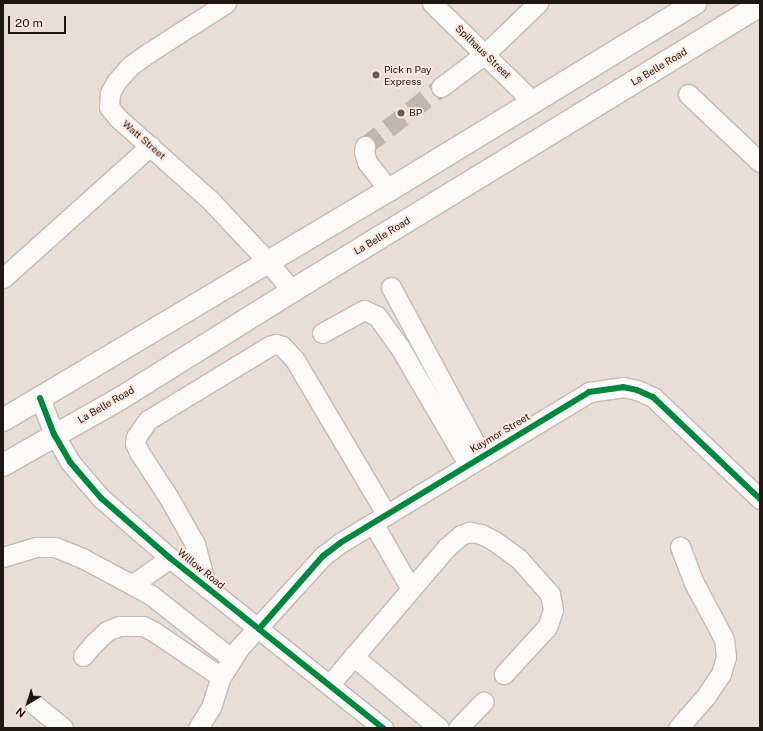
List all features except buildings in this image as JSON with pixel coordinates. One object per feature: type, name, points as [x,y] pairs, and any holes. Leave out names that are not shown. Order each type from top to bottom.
[{"type":"main road","points":[[3,420],[389,190],[695,3]]},
{"type":"main road","name":"La Belle Road","points":[[3,465],[54,434],[121,398],[292,291],[760,5]]},
{"type":"street","name":"Watt Street","points":[[226,3],[130,66],[116,82],[110,93],[109,107],[118,118],[212,201],[268,262],[292,291]]},
{"type":"street","name":"Spilhaus Street","points":[[432,3],[533,102]]},
{"type":"street","points":[[442,87],[485,54],[538,3]]},
{"type":"street","points":[[688,94],[760,162]]},
{"type":"street","points":[[3,278],[150,146]]},
{"type":"street","points":[[365,146],[364,152],[367,162],[389,190]]},
{"type":"street","points":[[390,288],[475,460]]},
{"type":"street","points":[[322,333],[364,310],[378,316],[475,460]]},
{"type":"street","points":[[207,588],[196,544],[169,498],[139,452],[135,443],[136,437],[148,420],[268,346],[276,344],[282,346],[295,360],[380,518],[411,589]]},
{"type":"street","name":"Kaymor Street","points":[[198,728],[211,707],[221,677],[232,659],[324,556],[340,543],[380,518],[589,392],[623,388],[637,390],[653,398],[760,499]]},
{"type":"street","name":"Willow Road","points":[[40,398],[54,434],[70,462],[104,501],[170,558],[330,684],[383,728]]},
{"type":"street","points":[[330,684],[446,548],[461,535],[469,532],[481,534],[494,540],[519,560],[550,594],[553,610],[547,627],[504,674]]},
{"type":"street","points":[[3,557],[36,547],[55,547],[84,559],[151,595],[232,659]]},
{"type":"street","points":[[678,728],[706,696],[721,674],[726,657],[724,639],[694,583],[680,548]]},
{"type":"street","points":[[133,584],[170,558]]},
{"type":"street","points":[[83,656],[107,631],[119,626],[143,626],[154,631],[221,677]]},
{"type":"street","points":[[353,656],[439,728]]},
{"type":"street","points":[[458,728],[484,701]]},
{"type":"street","points":[[35,705],[63,728]]},
{"type":"tunnel","points":[[365,146],[441,87]]},
{"type":"cycle path","points":[[259,629],[323,556],[340,543],[589,392],[623,387],[637,390],[653,397],[760,499]]},
{"type":"cycle path","points":[[40,398],[54,434],[70,462],[101,498],[170,558],[383,728]]},
{"type":"place","name":"Pick n Pay Express","points":[[376,75]]},
{"type":"place","name":"BP","points":[[401,113]]}]
